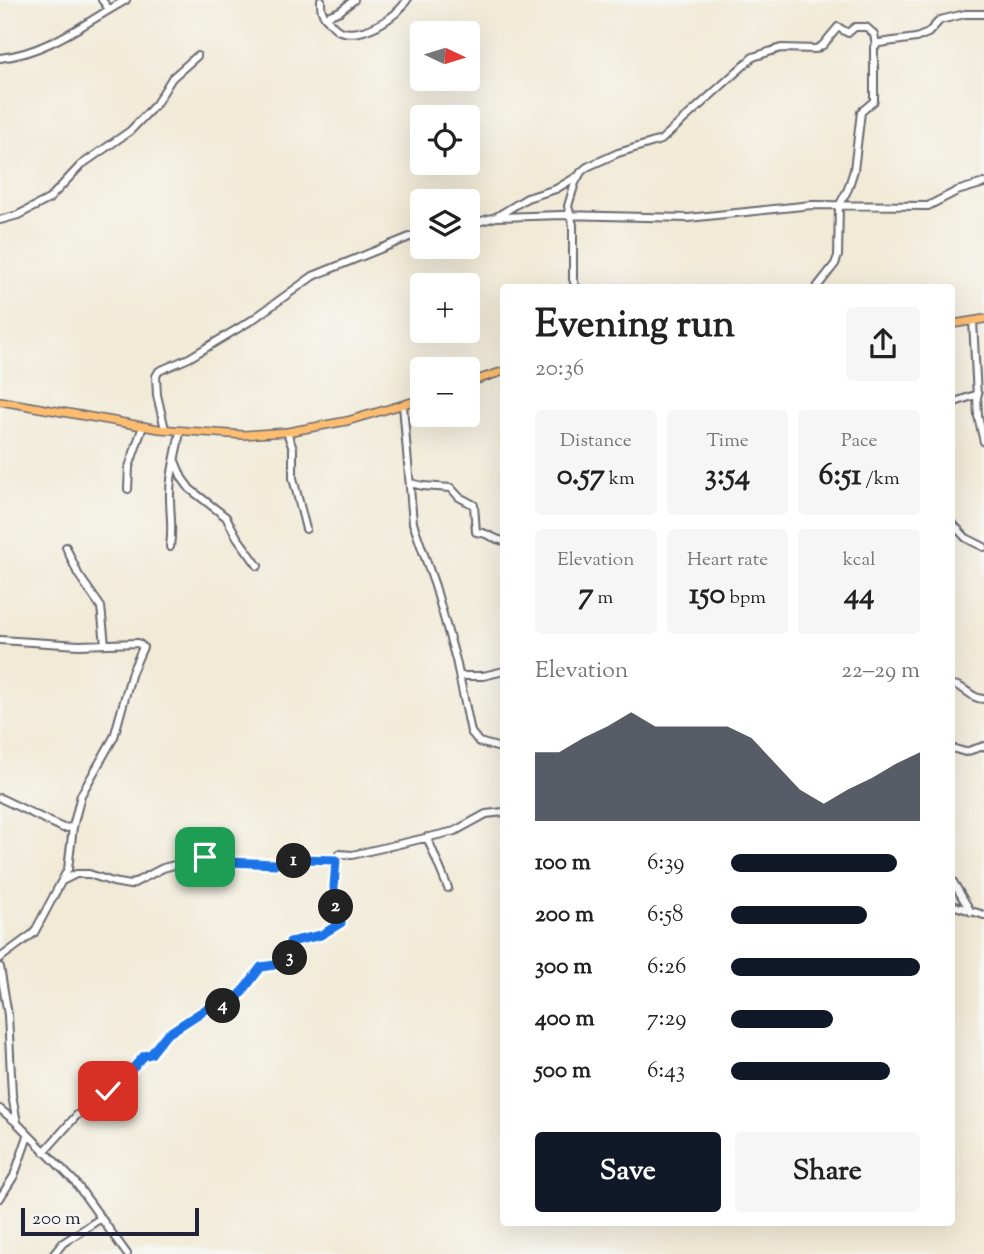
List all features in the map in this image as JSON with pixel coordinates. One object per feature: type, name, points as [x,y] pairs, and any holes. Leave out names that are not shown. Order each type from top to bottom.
[{"type":"main road","points":[[955,324],[984,319]]},
{"type":"main road","points":[[480,379],[500,372]]},
{"type":"main road","points":[[0,401],[143,426],[244,435],[287,432],[347,421],[410,403]]},
{"type":"street","points":[[102,0],[109,9]]},
{"type":"street","points":[[0,58],[18,56],[37,49],[126,0]]},
{"type":"street","points":[[321,0],[322,14],[337,30],[343,32],[380,24],[407,0]]},
{"type":"street","points":[[325,18],[354,0]]},
{"type":"street","points":[[876,45],[916,38],[928,33],[940,20],[965,14],[984,14]]},
{"type":"street","points":[[496,217],[527,198],[578,177],[587,167],[607,157],[661,140],[754,57],[780,48],[816,50],[838,27],[848,33],[855,27],[866,27],[874,34],[876,45],[873,50],[874,101],[861,112],[853,170],[848,189],[839,206],[838,256],[819,284]]},
{"type":"street","points":[[0,220],[18,215],[49,199],[81,165],[130,131],[156,104],[172,78],[197,56]]},
{"type":"street","points":[[575,284],[573,225],[568,206],[578,177]]},
{"type":"street","points":[[480,221],[496,217],[571,215],[688,218],[812,205],[931,206],[957,191],[984,183]]},
{"type":"street","points":[[165,429],[157,395],[156,376],[159,371],[196,355],[212,342],[252,320],[313,276],[410,237]]},
{"type":"street","points":[[973,321],[980,429],[984,442]]},
{"type":"street","points":[[955,402],[978,394]]},
{"type":"street","points":[[403,405],[413,523],[435,586],[460,676],[472,734],[479,742],[500,748]]},
{"type":"street","points":[[128,489],[129,467],[143,426]]},
{"type":"street","points":[[170,547],[173,520],[170,498],[180,431]]},
{"type":"street","points":[[287,432],[293,449],[293,478],[306,529]]},
{"type":"street","points":[[175,461],[190,489],[226,517],[258,566]]},
{"type":"street","points":[[410,483],[451,488],[459,497],[474,505],[475,531],[489,533],[493,538],[500,540]]},
{"type":"street","points":[[955,526],[966,538],[984,547]]},
{"type":"street","points":[[66,547],[78,574],[101,607],[105,645]]},
{"type":"street","points":[[0,640],[79,645],[138,643],[143,649],[132,672],[114,737],[83,792],[74,827],[68,869],[34,933],[0,958]]},
{"type":"street","points":[[460,676],[483,676],[500,672]]},
{"type":"street","points":[[955,685],[959,685],[973,697],[984,699]]},
{"type":"street","points":[[955,749],[965,752],[984,746]]},
{"type":"street","points":[[0,798],[63,828],[74,827]]},
{"type":"street","points":[[44,1152],[77,1115],[88,1110],[100,1096],[107,1093],[117,1077],[133,1068],[144,1056],[151,1054],[166,1035],[206,1009],[233,1004],[264,965],[288,963],[290,942],[321,935],[340,924],[334,887],[339,854],[352,855],[458,830],[486,814],[500,812]]},
{"type":"street","points":[[427,837],[449,887]]},
{"type":"street","points":[[62,881],[76,874],[89,874],[113,883],[130,885],[163,869],[205,857],[229,862],[276,864],[302,859],[336,860]]},
{"type":"street","points":[[955,885],[971,912]]},
{"type":"street","points":[[955,906],[984,915]]},
{"type":"street","points":[[0,967],[8,1015],[12,1096],[17,1123]]},
{"type":"street","points":[[0,1109],[75,1182],[127,1254]]},
{"type":"street","points":[[0,1198],[14,1176],[28,1136]]},
{"type":"street","points":[[54,1254],[63,1243],[101,1218]]},
{"type":"route","points":[[108,1091],[117,1077],[133,1068],[144,1056],[151,1054],[166,1035],[206,1009],[233,1004],[261,967],[288,963],[290,942],[321,935],[341,923],[335,905],[336,860],[302,859],[276,864],[229,862],[205,857]]}]
